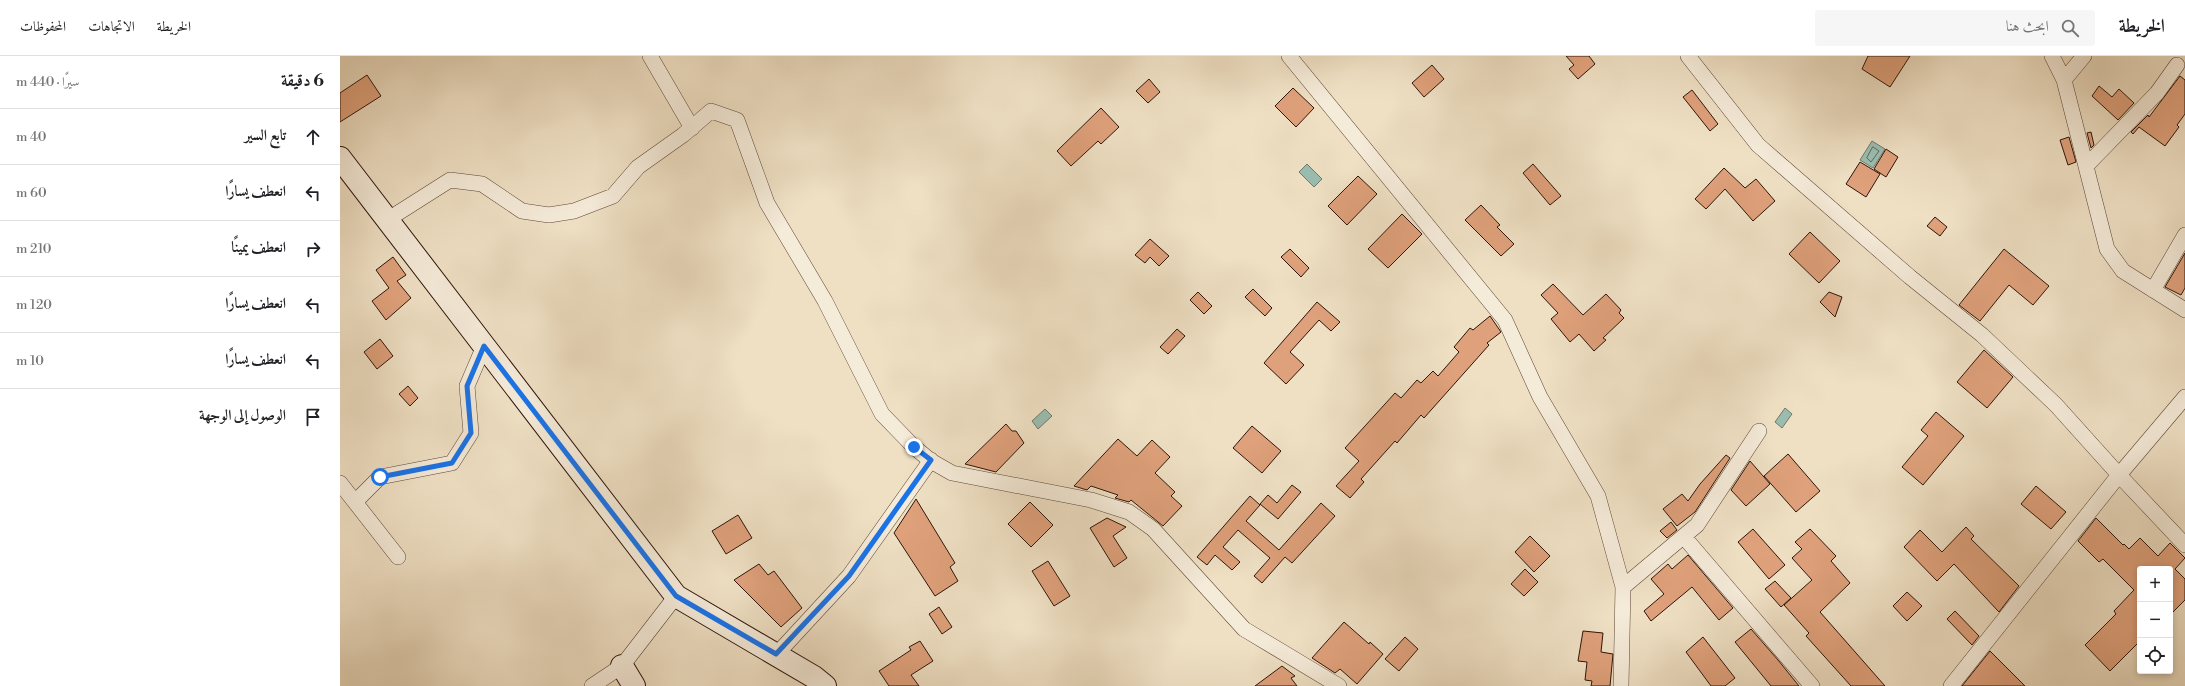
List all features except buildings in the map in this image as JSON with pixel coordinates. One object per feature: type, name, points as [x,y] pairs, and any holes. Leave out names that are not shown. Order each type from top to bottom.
[{"type":"main road","points":[[340,158],[676,596],[776,654],[814,677],[825,686]]},
{"type":"main road","points":[[622,666],[634,686]]},
{"type":"street","points":[[650,56],[692,128]]},
{"type":"street","points":[[1289,56],[1505,320],[1540,397],[1598,496],[1623,587],[1621,686]]},
{"type":"street","points":[[1688,56],[1758,145],[1910,277],[1982,335],[2056,405],[2119,476],[2185,545]]},
{"type":"street","points":[[2052,56],[2064,80],[2107,249],[2123,272],[2185,310]]},
{"type":"street","points":[[2064,80],[2084,56]]},
{"type":"street","points":[[2086,166],[2157,93],[2177,65]]},
{"type":"street","points":[[387,220],[450,180],[482,184],[522,211],[549,215],[574,211],[613,196],[638,167],[692,128],[711,111],[737,120],[767,203],[825,301],[882,414],[931,460],[952,473],[1083,498],[1129,512],[1153,529],[1244,629],[1339,686]]},
{"type":"street","points":[[2153,290],[2185,235]]},
{"type":"street","points":[[355,502],[380,477],[452,463],[471,433],[467,386],[484,346]]},
{"type":"street","points":[[1951,686],[2119,476],[2185,397]]},
{"type":"street","points":[[1623,587],[1697,525],[1759,431]]},
{"type":"street","points":[[776,654],[849,576],[931,460]]},
{"type":"street","points":[[340,483],[398,557]]},
{"type":"street","points":[[1684,537],[1812,686]]},
{"type":"street","points":[[592,686],[622,666],[676,596]]},
{"type":"water","points":[[1872,141],[1885,149],[1873,168],[1860,160]]},
{"type":"water","points":[[1307,164],[1322,179],[1314,187],[1299,172]]},
{"type":"water","points":[[1785,408],[1792,414],[1782,428],[1775,422]]},
{"type":"water","points":[[1045,409],[1052,416],[1038,429],[1032,421]]},
{"type":"route","points":[[380,477],[452,463],[471,433],[467,386],[484,346],[676,596],[776,654],[849,576],[931,460],[914,447]]}]
